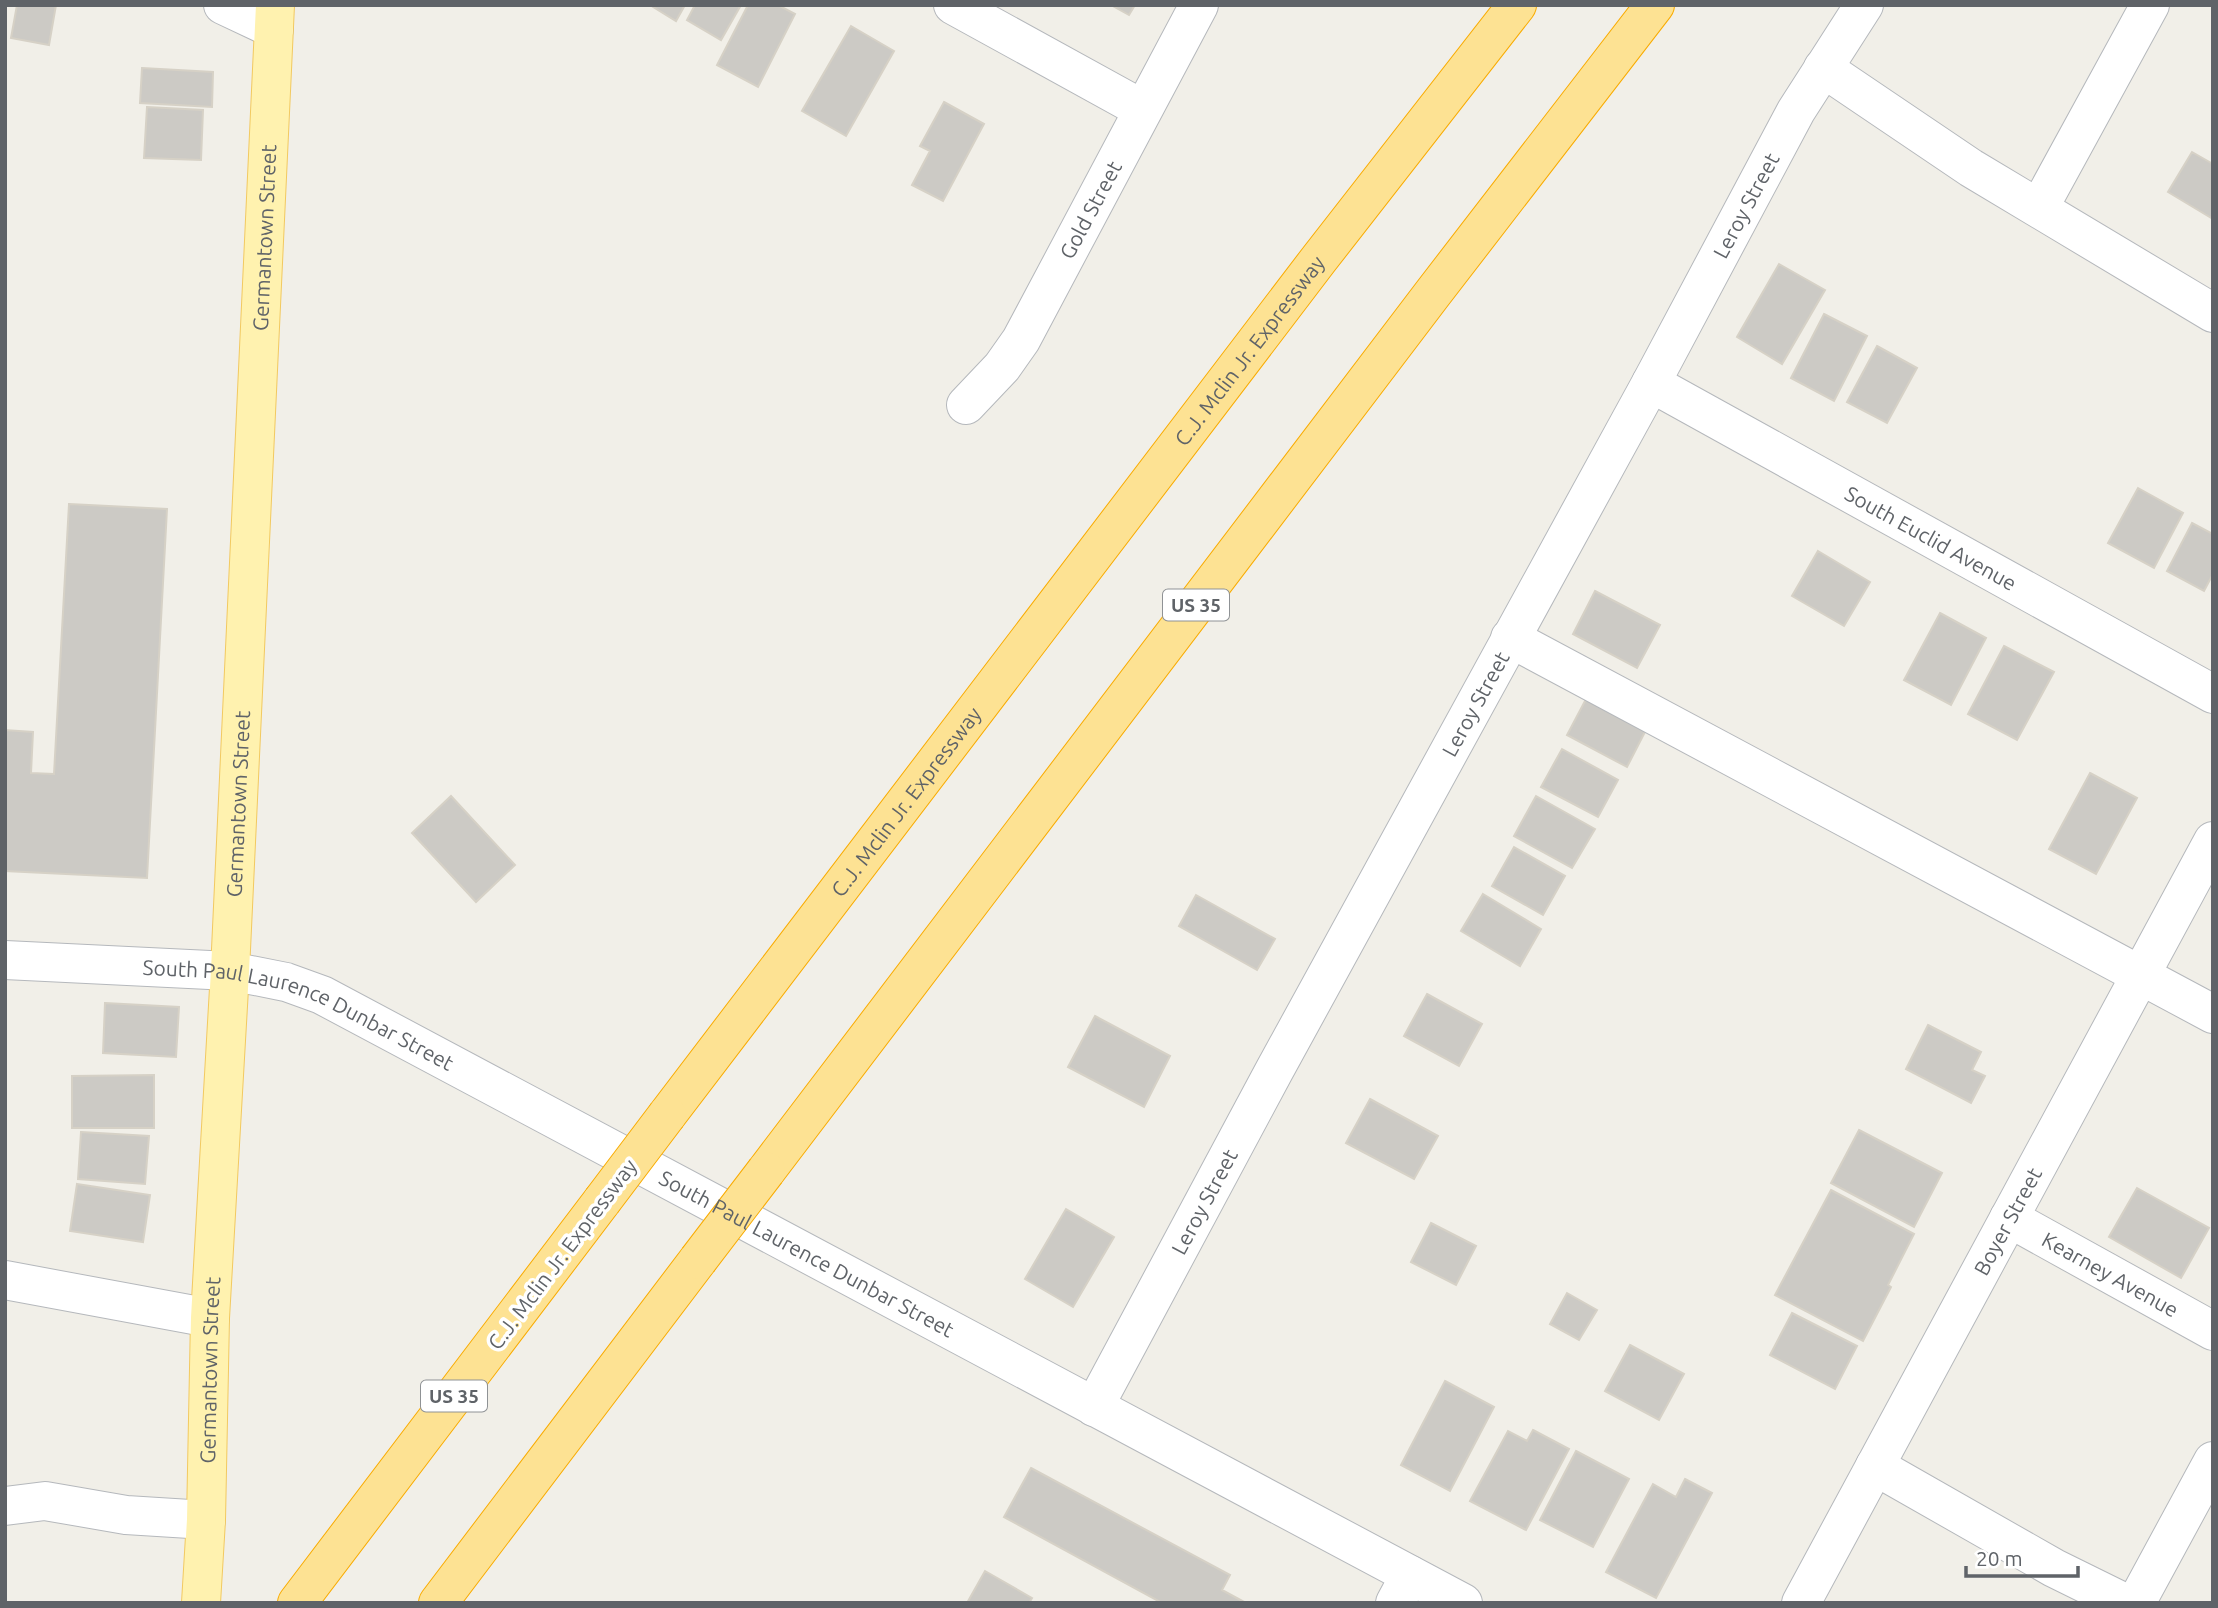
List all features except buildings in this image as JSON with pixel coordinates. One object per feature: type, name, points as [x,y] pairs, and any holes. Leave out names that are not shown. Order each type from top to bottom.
[{"type":"highway","name":"C.J. Mclin Jr. Expressway","points":[[301,1597],[1319,259],[1517,5]]},
{"type":"highway","name":"US 35","points":[[438,1603],[1416,315],[1655,5]]},
{"type":"highway","points":[[1629,40],[1668,5]]},
{"type":"main road","name":"Germantown Street","points":[[201,1603],[206,1520],[210,1318],[230,971],[274,17]]},
{"type":"street","points":[[223,5],[274,17]]},
{"type":"street","points":[[953,5],[1142,109]]},
{"type":"street","name":"Gold Street","points":[[966,405],[1002,367],[1021,340],[1199,5]]},
{"type":"street","name":"Leroy Street","points":[[1094,1407],[1280,1059],[1651,383],[1796,111],[1864,5]]},
{"type":"street","points":[[2039,208],[2150,5]]},
{"type":"street","points":[[1823,68],[1971,168],[2213,313]]},
{"type":"street","name":"South Euclid Avenue","points":[[1651,383],[2213,694]]},
{"type":"street","points":[[1510,638],[2213,1014]]},
{"type":"street","name":"Boyer Street","points":[[1801,1603],[2213,841]]},
{"type":"street","name":"South Paul Laurence Dunbar Street","points":[[5,960],[230,971],[286,982],[323,995],[1094,1407],[1403,1589],[1463,1603]]},
{"type":"street","name":"Kearney Avenue","points":[[2008,1218],[2213,1331]]},
{"type":"street","points":[[5,1280],[210,1318]]},
{"type":"street","points":[[2136,1603],[2213,1461]]},
{"type":"street","points":[[1875,1466],[2054,1567],[2124,1603]]},
{"type":"street","points":[[5,1506],[45,1501],[127,1515],[206,1520]]}]
